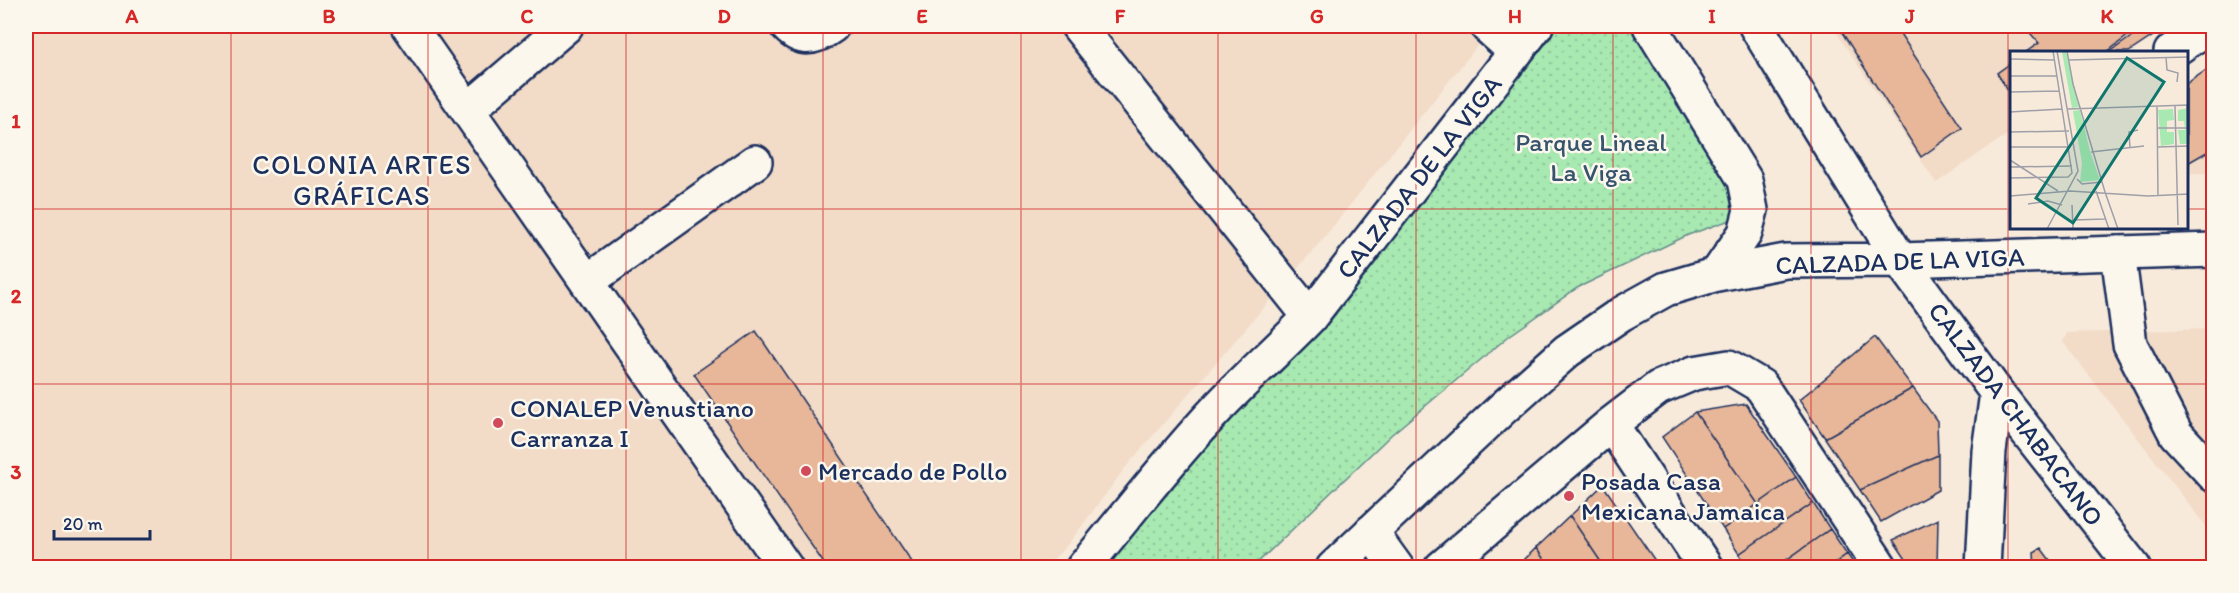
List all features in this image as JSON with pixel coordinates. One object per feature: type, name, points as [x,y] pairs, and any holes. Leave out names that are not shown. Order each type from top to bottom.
[{"type":"street","points":[[409,26],[786,567]]},
{"type":"street","points":[[468,110],[566,26]]},
{"type":"street","points":[[787,26],[799,36],[811,38],[832,26]]},
{"type":"street","points":[[1078,26],[1310,317]]},
{"type":"street","points":[[1487,26],[1516,52]]},
{"type":"street","name":"CALZADA DE LA VIGA","points":[[1083,567],[1214,412],[1310,317],[1536,26]]},
{"type":"street","points":[[1650,26],[1745,180],[1751,210],[1745,233],[1717,274]]},
{"type":"street","name":"CALZADA CHABACANO","points":[[1756,26],[1900,260],[1997,393],[2134,567]]},
{"type":"street","points":[[2172,51],[2210,26]]},
{"type":"street","points":[[588,281],[755,162]]},
{"type":"street","name":"CALZADA DE LA VIGA","points":[[1333,567],[1503,408],[1568,351],[1621,314],[1666,289],[1717,274],[1786,261],[1900,260],[2214,250]]},
{"type":"street","points":[[2118,254],[2130,344],[2176,434],[2214,475]]},
{"type":"street","points":[[1441,567],[1611,424],[1658,388],[1694,373],[1729,367],[1761,386],[1881,567]]},
{"type":"street","points":[[1983,567],[1989,451],[1997,393]]},
{"type":"street","points":[[1611,424],[1706,567]]},
{"type":"street","points":[[1371,532],[1397,567]]},
{"type":"shaded area","points":[[26,26],[1493,26],[1322,240],[1125,468],[1069,543],[1045,568],[26,567]]},
{"type":"shaded area","points":[[1832,26],[2125,26],[2134,35],[2111,51],[2010,51],[2010,133],[1936,183]]},
{"type":"shaded area","points":[[2213,148],[2213,173],[2188,174],[2188,163]]},
{"type":"shaded area","points":[[2213,329],[2213,535],[2063,342],[2067,333]]},
{"type":"green space","name":"Parque Lineal La Viga","points":[[1554,26],[1638,26],[1739,198],[1733,219],[1688,235],[1577,288],[1509,336],[1392,434],[1253,567],[1099,568]]},
{"type":"building","points":[[1838,26],[1895,26],[1962,128],[1921,157]]},
{"type":"building","points":[[2024,26],[2120,26],[2130,34],[2108,51],[2027,51],[2039,43]]},
{"type":"building","points":[[2125,26],[2168,26],[2130,51],[2111,51],[2134,35]]},
{"type":"building","points":[[2010,64],[2010,94],[1997,73]]},
{"type":"building","points":[[2214,65],[2214,148],[2188,163],[2188,83]]},
{"type":"building","name":"Mercado de Pollo","points":[[756,331],[916,568],[827,568],[694,374]]},
{"type":"building","points":[[1875,337],[1913,388],[1825,438],[1799,400]]},
{"type":"building","points":[[1913,388],[1937,421],[1938,455],[1860,490],[1825,438]]},
{"type":"building","points":[[1746,404],[1796,477],[1758,504],[1695,412]]},
{"type":"building","points":[[1695,412],[1758,504],[1723,529],[1662,437]]},
{"type":"building","points":[[1938,455],[1938,490],[1881,522],[1860,490]]},
{"type":"building","points":[[1796,477],[1813,503],[1739,554],[1723,529]]},
{"type":"building","points":[[1603,485],[1660,568],[1605,568],[1570,516]]},
{"type":"building","points":[[1813,503],[1830,529],[1775,568],[1749,568],[1739,554]]},
{"type":"building","points":[[1570,516],[1605,568],[1550,568],[1536,548]]},
{"type":"building","points":[[1938,519],[1937,568],[1912,568],[1893,540]]},
{"type":"building","points":[[1830,529],[1847,554],[1828,568],[1775,568]]},
{"type":"building","points":[[1536,548],[1550,568],[1516,568]]},
{"type":"building","points":[[2041,548],[2056,568],[2035,568],[2034,552]]},
{"type":"building","points":[[1847,554],[1857,568],[1828,568]]},
{"type":"place","name":"CONALEP Venustiano Carranza I","points":[[498,423]]},
{"type":"place","name":"Mercado de Pollo","points":[[806,471]]},
{"type":"place","name":"Posada Casa Mexicana Jamaica","points":[[1569,496]]},
{"type":"district","name":"COLONIA ARTES GRÁFICAS","points":[[362,180]]}]
